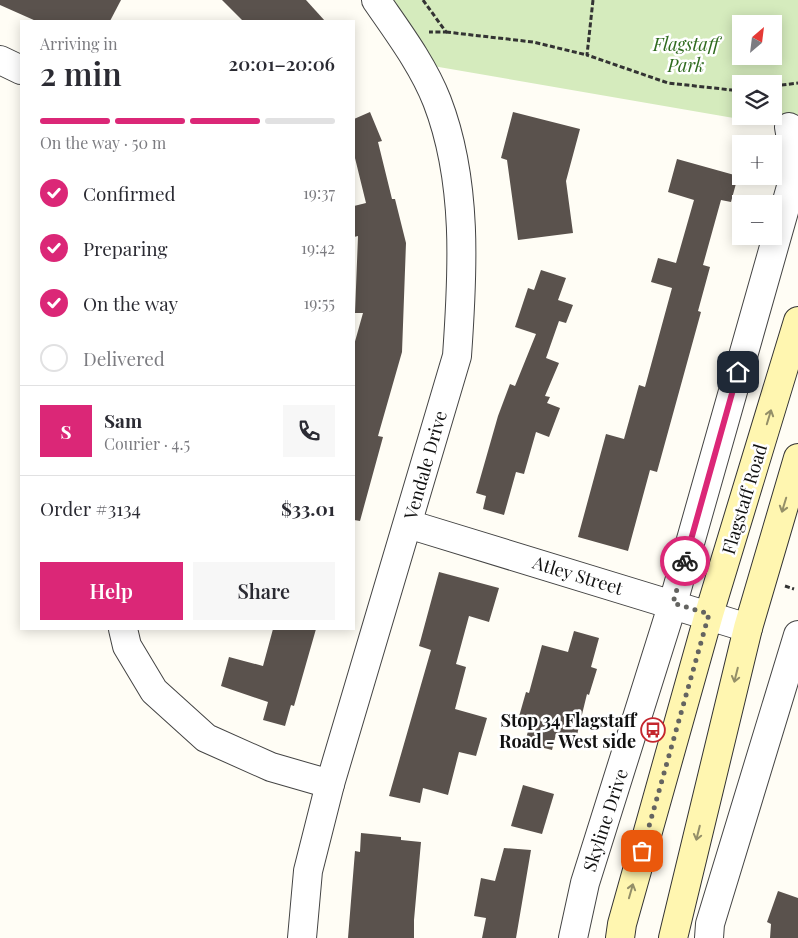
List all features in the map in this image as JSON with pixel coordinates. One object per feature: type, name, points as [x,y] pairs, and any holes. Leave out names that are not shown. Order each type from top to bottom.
[{"type":"main road","name":"Flagstaff Road","points":[[620,938],[622,924],[709,614],[798,321]]},
{"type":"main road","points":[[673,938],[748,628],[798,458]]},
{"type":"street","name":"Vendale Drive","points":[[302,938],[308,871],[330,784],[457,356],[462,285],[460,219],[453,160],[437,100],[398,32],[376,0]]},
{"type":"street","points":[[0,60],[20,70]]},
{"type":"street","name":"Skyline Drive","points":[[573,938],[585,883],[673,603],[796,169],[789,127]]},
{"type":"street","name":"Atley Street","points":[[408,524],[709,614],[748,628]]},
{"type":"street","points":[[123,630],[127,646],[154,691],[206,738],[271,767],[330,784]]},
{"type":"street","points":[[709,938],[710,924],[798,635]]},
{"type":"path","points":[[423,0],[446,32]]},
{"type":"path","points":[[587,55],[593,0]]},
{"type":"path","points":[[398,32],[446,32],[533,42],[587,55],[668,83],[732,90]]},
{"type":"path","points":[[782,85],[798,83]]},
{"type":"green space","name":"Flagstaff Park","points":[[393,0],[798,0],[798,129],[775,125],[782,125],[782,75],[732,75],[732,118],[433,66]]},
{"type":"building","points":[[0,0],[121,0],[111,20],[34,20],[0,5]]},
{"type":"building","points":[[222,0],[306,0],[324,20],[242,20]]},
{"type":"building","points":[[370,112],[382,141],[378,142],[392,199],[395,199],[406,243],[402,352],[378,436],[383,437],[360,521],[355,520],[355,341],[363,313],[355,313],[358,236],[355,237],[355,206],[366,203],[355,158],[355,119]]},
{"type":"building","points":[[513,112],[580,129],[566,181],[573,233],[518,240],[507,160],[501,158]]},
{"type":"building","points":[[677,159],[732,174],[732,185],[736,185],[731,202],[721,200],[703,265],[710,267],[698,311],[701,312],[657,472],[650,470],[628,551],[578,537],[606,434],[624,439],[639,385],[645,387],[672,288],[651,282],[658,258],[676,263],[694,200],[668,192]]},
{"type":"building","points":[[541,270],[566,278],[558,300],[573,305],[566,323],[559,321],[546,358],[559,363],[545,396],[550,397],[547,403],[560,408],[549,437],[536,432],[524,474],[516,472],[504,515],[483,509],[486,496],[476,493],[498,416],[510,384],[515,386],[536,334],[515,327],[528,288],[534,290]]},
{"type":"building","points":[[439,572],[499,588],[489,622],[469,616],[456,664],[466,667],[455,709],[487,718],[476,756],[459,752],[448,795],[423,788],[420,803],[389,796],[431,650],[419,646]]},
{"type":"building","points":[[273,630],[316,630],[294,706],[291,705],[285,726],[263,720],[268,702],[221,686],[229,657],[263,666]]},
{"type":"building","points":[[574,631],[599,638],[591,667],[597,669],[589,695],[587,694],[576,739],[556,734],[552,750],[525,743],[530,723],[518,720],[526,692],[529,693],[542,645],[568,652]]},
{"type":"building","points":[[523,785],[554,794],[542,834],[511,826]]},
{"type":"building","points":[[361,833],[401,837],[401,840],[421,842],[414,938],[348,938],[355,851],[360,852]]},
{"type":"building","points":[[504,848],[531,850],[516,938],[482,938],[486,918],[474,916],[481,878],[495,881]]},
{"type":"building","points":[[778,891],[798,898],[798,938],[770,938],[771,924],[767,922]]},
{"type":"way so far","points":[[642,851],[709,614],[673,603],[685,561]]},
{"type":"place","name":"Stop 34 Flagstaff Road - West side","points":[[653,730]]},
{"type":"route","points":[[685,561],[738,372]]}]
